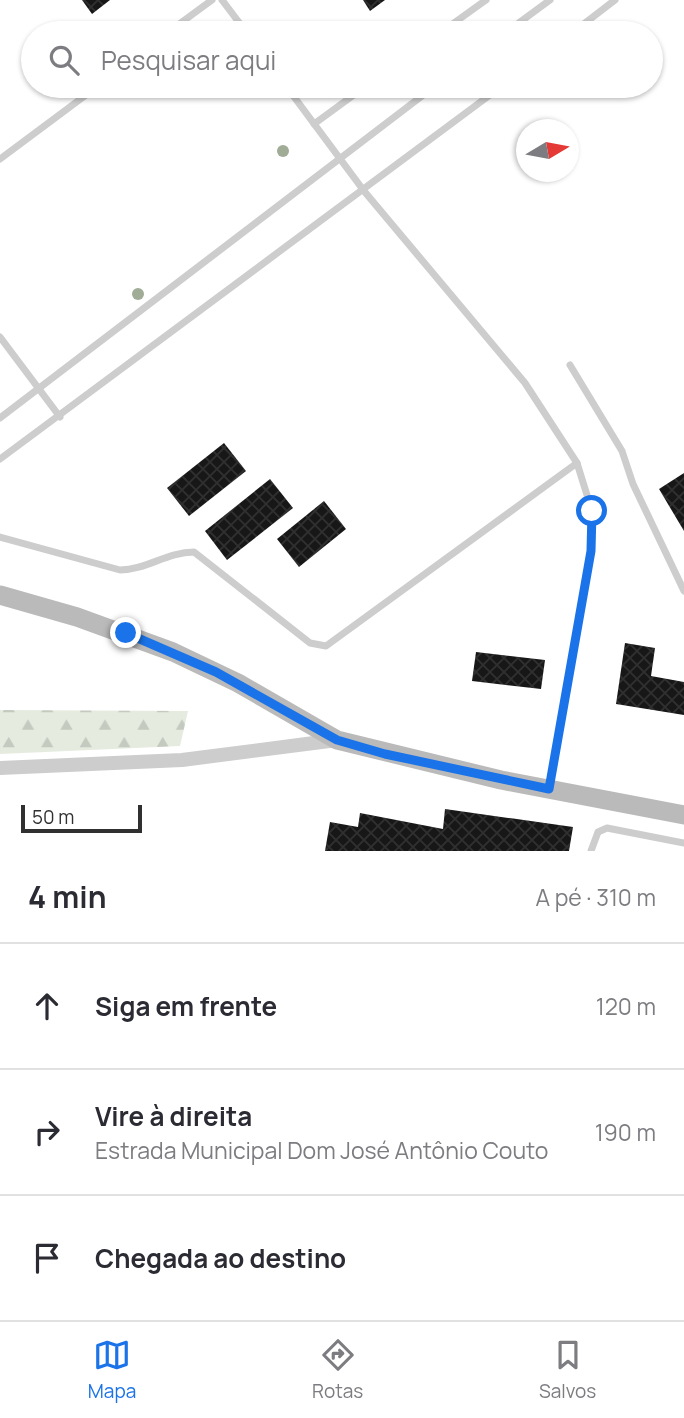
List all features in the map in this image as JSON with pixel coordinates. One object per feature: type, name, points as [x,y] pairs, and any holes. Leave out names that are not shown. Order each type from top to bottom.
[{"type":"main road","points":[[0,595],[89,621],[173,652],[238,683],[337,740],[385,754],[684,815]]},
{"type":"street","points":[[0,768],[183,760],[337,740]]},
{"type":"lane","points":[[183,21],[212,0]]},
{"type":"lane","points":[[222,0],[238,21]]},
{"type":"lane","points":[[457,21],[486,0]]},
{"type":"lane","points":[[521,21],[550,0]]},
{"type":"lane","points":[[588,21],[615,0]]},
{"type":"lane","points":[[0,159],[81,98]]},
{"type":"lane","points":[[295,98],[364,191],[525,383],[577,463],[592,511],[591,551],[549,789]]},
{"type":"lane","points":[[314,124],[350,98]]},
{"type":"lane","points":[[0,418],[419,98]]},
{"type":"lane","points":[[0,459],[486,98]]},
{"type":"lane","points":[[0,337],[60,417]]},
{"type":"lane","points":[[570,365],[622,451],[633,484],[684,591]]},
{"type":"lane","points":[[0,537],[120,570],[134,570],[177,552],[194,552],[310,643],[326,646],[577,463]]},
{"type":"lane","points":[[591,851],[598,832],[607,828],[684,843]]},
{"type":"green space","points":[[0,710],[188,711],[180,746],[0,754]]},
{"type":"building","points":[[82,0],[110,0],[92,14]]},
{"type":"building","points":[[363,0],[385,0],[370,11]]},
{"type":"building","points":[[224,443],[246,471],[189,516],[167,488]]},
{"type":"building","points":[[684,473],[684,531],[659,489]]},
{"type":"building","points":[[270,479],[293,508],[227,560],[205,531]]},
{"type":"building","points":[[324,501],[346,529],[299,567],[277,539]]},
{"type":"building","points":[[625,643],[655,648],[651,676],[684,682],[684,715],[616,704]]},
{"type":"building","points":[[476,652],[545,660],[541,689],[472,681]]},
{"type":"building","points":[[445,809],[573,827],[569,851],[325,851],[330,822],[358,827],[360,813],[443,829]]},
{"type":"route","points":[[126,633],[238,683],[337,740],[385,754],[549,789],[591,551],[592,511]]}]
